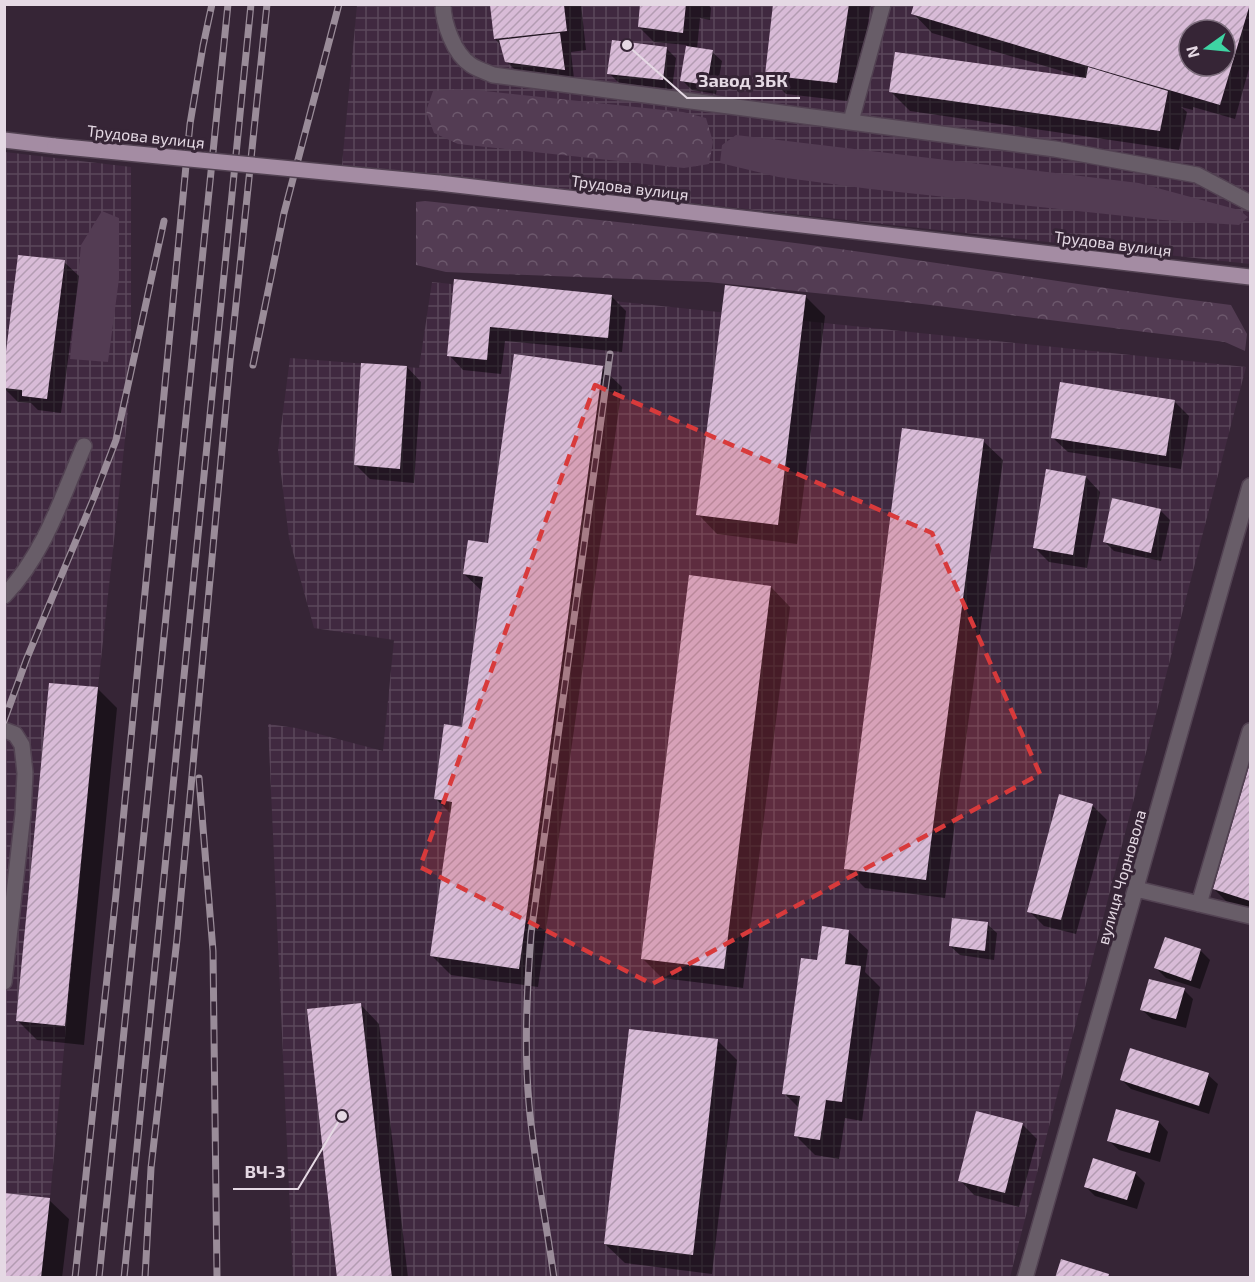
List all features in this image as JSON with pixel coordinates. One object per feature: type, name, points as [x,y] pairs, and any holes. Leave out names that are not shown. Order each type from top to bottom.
[{"type":"main road","name":"Трудова вулиця","points":[[4,140],[440,183],[1251,277]]},
{"type":"street","points":[[443,4],[443,14],[452,42],[469,64],[493,75],[1055,149],[1197,175],[1251,203]]},
{"type":"street","points":[[851,121],[883,4]]},
{"type":"street","points":[[4,596],[19,581],[50,527],[84,446]]},
{"type":"street","name":"вулиця Чорновола","points":[[1025,1278],[1250,488]]},
{"type":"street","points":[[4,729],[15,734],[22,745],[25,773],[23,814],[4,982]]},
{"type":"street","points":[[1198,904],[1251,730]]},
{"type":"street","points":[[1136,889],[1251,916]]},
{"type":"highlighted area","points":[[595,385],[932,533],[1040,774],[652,984],[420,867]]},
{"type":"shaded area","points":[[357,5],[1250,5],[1250,264],[342,165]]},
{"type":"shaded area","points":[[5,152],[131,167],[131,384],[98,687],[50,1198],[5,1278]]},
{"type":"shaded area","points":[[432,282],[1246,367],[1010,1277],[293,1277],[268,724],[296,728],[383,751],[394,640],[314,628],[289,538],[278,450],[290,358],[419,368]]},
{"type":"green space","points":[[466,89],[683,112],[706,118],[713,142],[709,164],[684,168],[458,144],[434,133],[426,111],[433,91]]},
{"type":"green space","points":[[736,135],[1139,183],[1239,210],[1248,217],[1239,225],[1162,220],[778,177],[720,163],[722,145]]},
{"type":"green space","points":[[425,201],[788,242],[1231,305],[1247,334],[1245,351],[1225,342],[922,304],[708,282],[446,272],[416,265],[416,202]]},
{"type":"green space","points":[[102,211],[119,218],[119,279],[108,362],[70,359],[81,245]]},
{"type":"building","points":[[640,4],[686,4],[683,33],[638,27]]},
{"type":"building","points":[[773,4],[849,4],[837,83],[765,75]]},
{"type":"building","points":[[914,4],[1250,4],[1237,48],[1237,18],[1177,18],[1177,78],[1228,78],[1220,105],[911,14]]},
{"type":"building","points":[[490,5],[564,5],[567,31],[494,39]]},
{"type":"building","points":[[560,33],[565,70],[505,62],[499,40]]},
{"type":"building","points":[[612,40],[667,47],[663,80],[607,74]]},
{"type":"building","points":[[686,46],[713,50],[707,85],[680,81]]},
{"type":"building","points":[[895,52],[1086,78],[1088,67],[1168,91],[1160,131],[889,92]]},
{"type":"building","points":[[18,255],[65,260],[47,399],[22,396],[22,390],[4,388],[4,368]]},
{"type":"building","points":[[454,279],[612,295],[608,338],[490,327],[487,360],[447,356]]},
{"type":"building","points":[[725,285],[806,295],[778,525],[696,515]]},
{"type":"building","points":[[514,354],[603,366],[519,969],[430,956],[452,802],[434,799],[444,724],[462,727],[483,577],[463,574],[468,540],[488,543]]},
{"type":"building","points":[[361,363],[407,366],[400,469],[354,465]]},
{"type":"building","points":[[1060,382],[1175,400],[1166,456],[1051,438]]},
{"type":"building","points":[[902,428],[984,439],[926,880],[844,869]]},
{"type":"building","points":[[1046,469],[1086,476],[1073,555],[1033,548]]},
{"type":"building","points":[[1112,498],[1161,509],[1151,553],[1103,542]]},
{"type":"building","points":[[689,575],[771,586],[724,969],[641,959]]},
{"type":"building","points":[[49,683],[98,687],[65,1026],[16,1021]]},
{"type":"building","points":[[1250,763],[1250,901],[1213,889]]},
{"type":"building","points":[[1059,794],[1093,804],[1061,920],[1027,912]]},
{"type":"building","points":[[952,918],[988,922],[985,951],[949,946]]},
{"type":"building","points":[[822,926],[849,930],[845,964],[861,966],[842,1102],[826,1100],[820,1140],[794,1136],[800,1096],[782,1094],[801,958],[817,960]]},
{"type":"building","points":[[1165,937],[1201,949],[1191,981],[1154,968]]},
{"type":"building","points":[[1149,979],[1185,988],[1176,1019],[1140,1010]]},
{"type":"building","points":[[361,1003],[392,1278],[337,1278],[307,1009]]},
{"type":"building","points":[[629,1029],[718,1039],[693,1255],[604,1244]]},
{"type":"building","points":[[1130,1048],[1209,1073],[1199,1106],[1120,1080]]},
{"type":"building","points":[[1116,1109],[1159,1121],[1150,1153],[1107,1141]]},
{"type":"building","points":[[976,1111],[1023,1123],[1005,1193],[958,1181]]},
{"type":"building","points":[[1093,1158],[1136,1172],[1127,1200],[1084,1187]]},
{"type":"building","points":[[4,1193],[50,1198],[41,1278],[4,1278]]},
{"type":"building","points":[[1061,1259],[1109,1274],[1108,1278],[1055,1278]]},
{"type":"railway","points":[[75,1278],[116,894],[190,124],[212,4]]},
{"type":"railway","points":[[99,1278],[228,4]]},
{"type":"railway","points":[[124,1278],[251,4]]},
{"type":"railway","points":[[145,1278],[151,1168],[177,939],[230,362],[267,4]]},
{"type":"railway","points":[[253,365],[284,213],[339,4]]},
{"type":"railway","points":[[4,721],[27,658],[116,440],[164,221]]},
{"type":"railway","points":[[554,1278],[531,1126],[527,1083],[527,997],[531,934],[610,354]]},
{"type":"railway","points":[[199,778],[213,951],[217,1278]]},
{"type":"place","name":"Завод ЗБК","points":[[627,45]]},
{"type":"place","name":"ВЧ-3","points":[[342,1116]]}]
